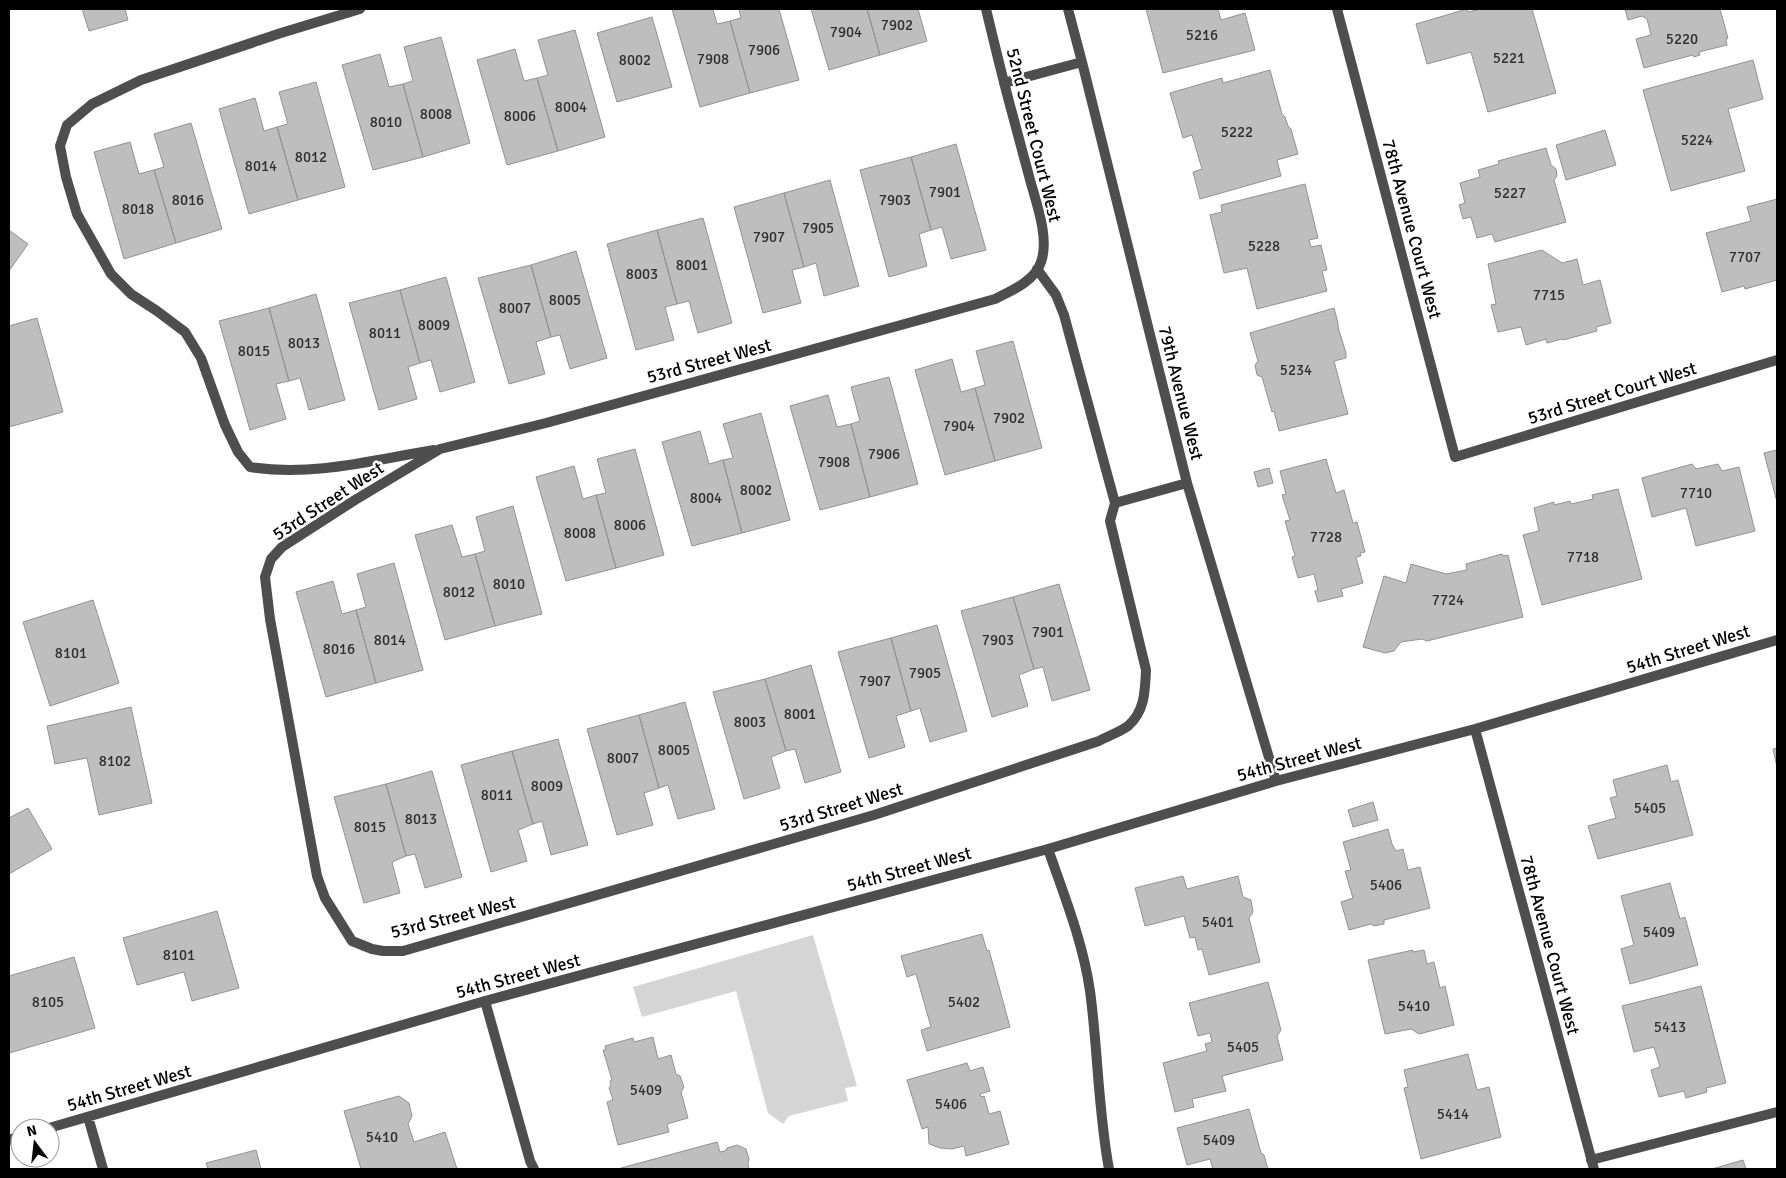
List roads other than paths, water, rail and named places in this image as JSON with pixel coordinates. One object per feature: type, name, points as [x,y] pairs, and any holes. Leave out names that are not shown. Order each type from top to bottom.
[{"type":"street","points":[[360,9],[140,80],[92,104],[67,125],[60,146],[66,177],[77,214],[111,274],[131,294],[185,332],[201,358],[238,452],[250,467],[269,470],[320,470],[440,449]]},
{"type":"street","name":"52nd Street Court West","points":[[986,9],[1042,226],[1043,254],[1041,264],[1037,269]]},
{"type":"street","name":"79th Avenue West","points":[[1068,9],[1187,483],[1276,781]]},
{"type":"street","name":"78th Avenue Court West","points":[[1337,9],[1455,457]]},
{"type":"street","points":[[1004,83],[1082,62]]},
{"type":"street","name":"53rd Street West","points":[[1037,269],[1056,295],[1064,315],[1115,503],[1110,521],[1146,670],[1146,693],[1140,712],[1127,726],[1099,741],[874,816],[403,951],[372,949],[352,941],[325,898],[318,876],[270,620],[265,577],[271,559],[282,547],[440,449],[546,423],[995,299],[1028,281],[1037,269]]},
{"type":"street","name":"53rd Street Court West","points":[[1455,457],[1777,360]]},
{"type":"street","points":[[1115,503],[1187,483]]},
{"type":"street","name":"54th Street West","points":[[60,1124],[485,1001],[1048,849],[1276,781],[1475,729],[1777,640]]},
{"type":"street","name":"78th Avenue Court West","points":[[1475,729],[1592,1165]]},
{"type":"street","points":[[1048,849],[1072,918],[1090,989],[1109,1169]]},
{"type":"street","points":[[485,1001],[527,1151],[534,1169]]},
{"type":"street","points":[[1592,1165],[1777,1112]]},
{"type":"street","points":[[88,1116],[103,1169]]}]
